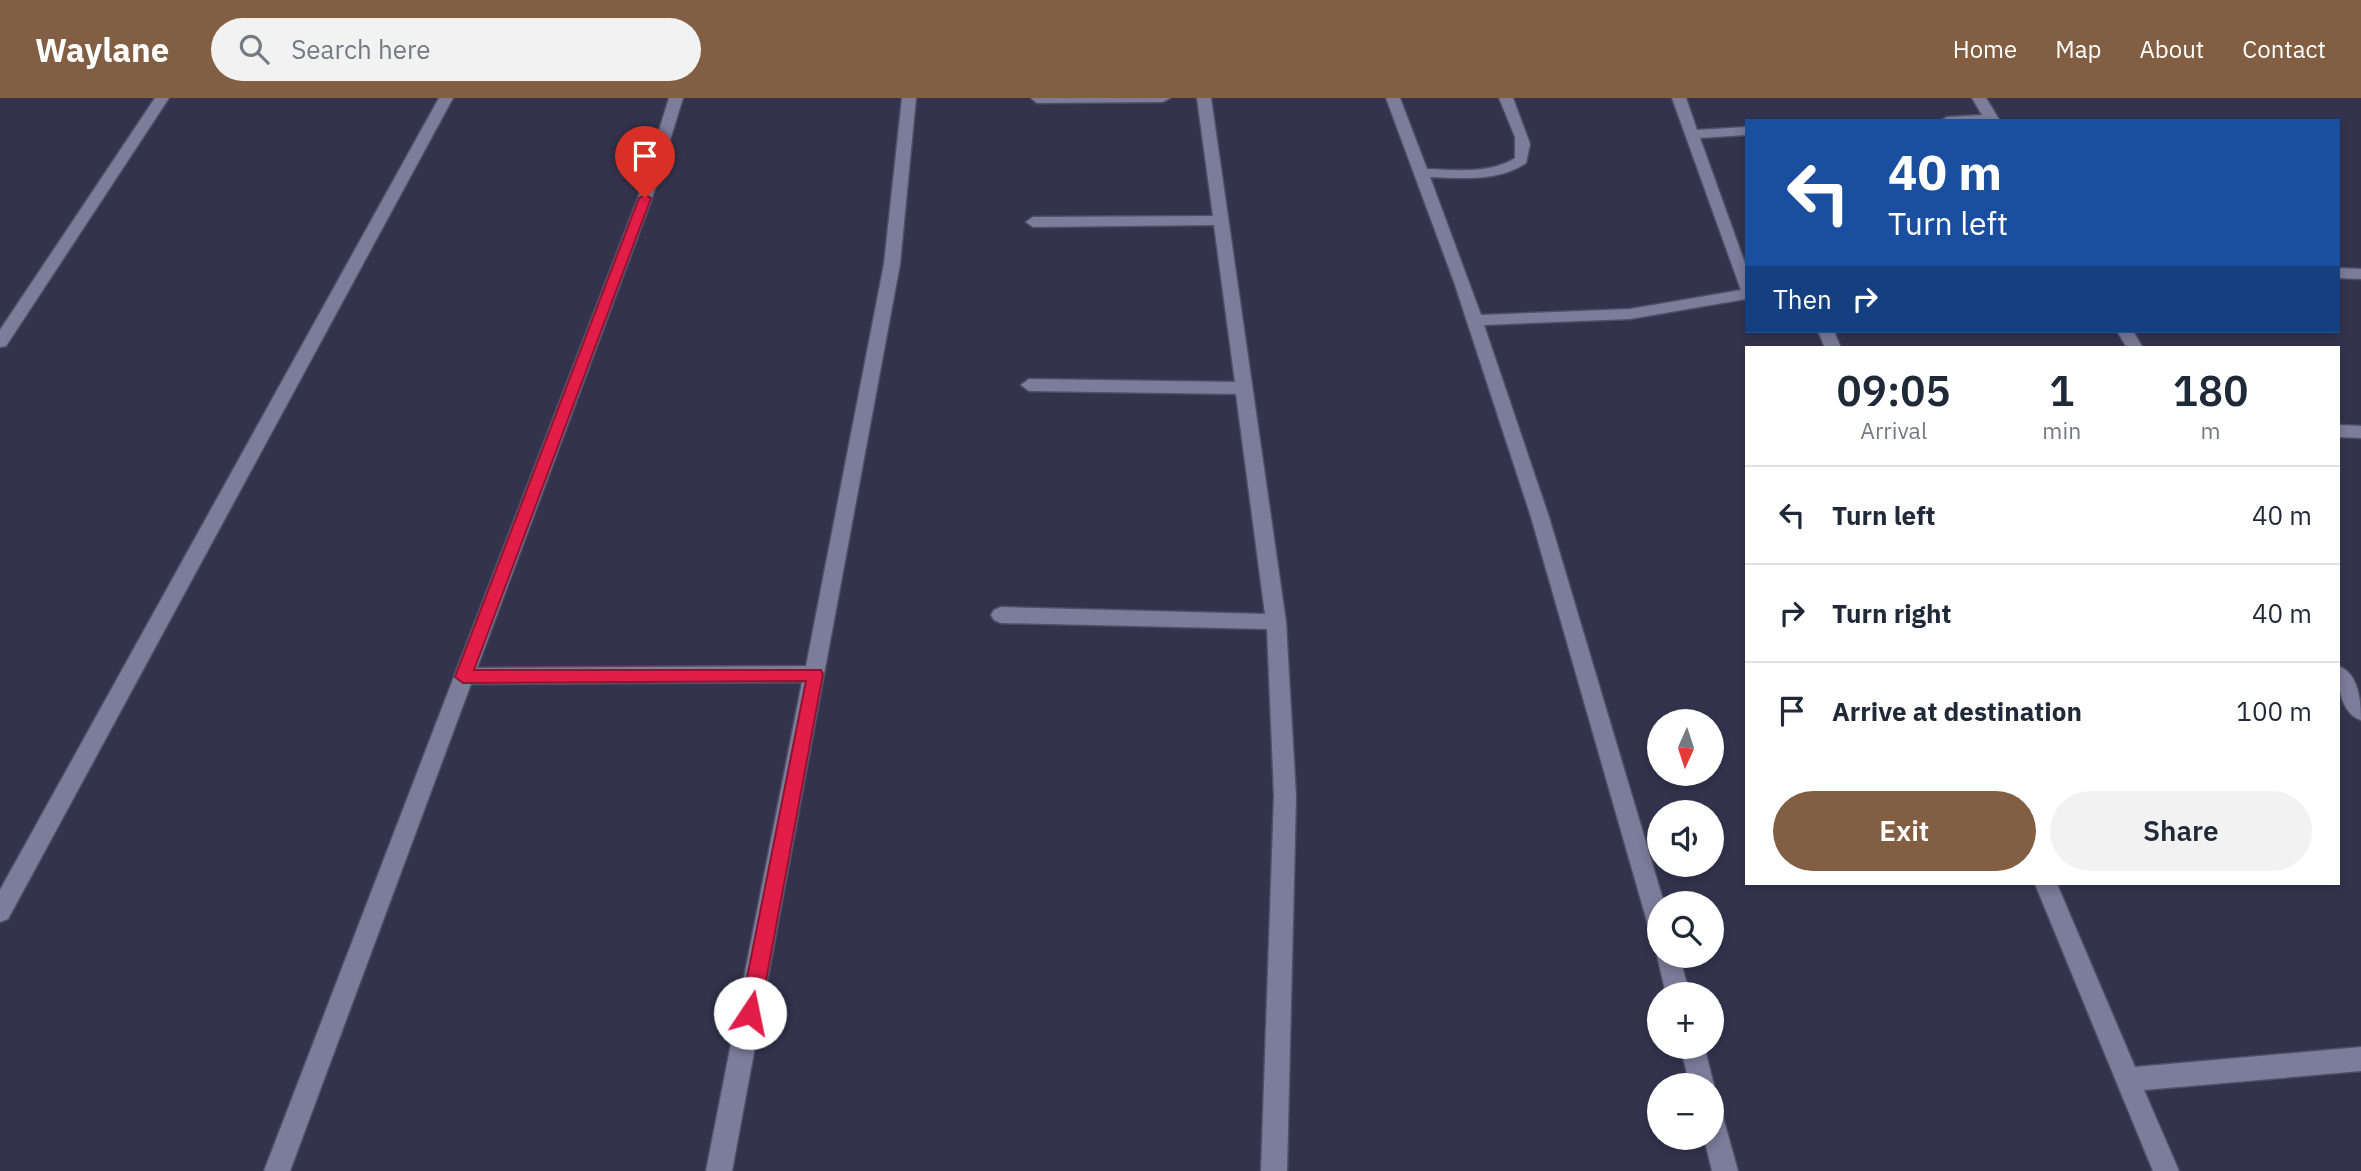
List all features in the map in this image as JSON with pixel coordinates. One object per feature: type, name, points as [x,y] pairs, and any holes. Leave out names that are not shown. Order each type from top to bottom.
[{"type":"street","points":[[0,342],[162,98]]},
{"type":"street","points":[[0,912],[446,98]]},
{"type":"street","points":[[277,1171],[645,198],[676,98]]},
{"type":"street","points":[[719,1171],[892,264],[909,98]]},
{"type":"street","points":[[1037,99],[1163,98]]},
{"type":"street","points":[[1204,98],[1276,622],[1285,796],[1273,1171]]},
{"type":"street","points":[[1393,98],[1475,320],[1540,517],[1649,891]]},
{"type":"street","points":[[1420,173],[1495,172],[1511,169],[1521,161],[1524,151],[1506,98]]},
{"type":"street","points":[[1679,98],[1745,283]]},
{"type":"street","points":[[1979,98],[1991,119]]},
{"type":"street","points":[[1693,134],[1745,131]]},
{"type":"street","points":[[1033,222],[1220,220]]},
{"type":"street","points":[[2340,273],[2361,274]]},
{"type":"street","points":[[1475,320],[1630,314],[1745,294]]},
{"type":"street","points":[[1029,385],[1243,388]]},
{"type":"street","points":[[2340,431],[2361,432]]},
{"type":"street","points":[[1001,615],[1276,622]]},
{"type":"street","points":[[463,677],[815,674]]},
{"type":"street","points":[[2340,677],[2361,712]]},
{"type":"street","points":[[2046,885],[2166,1171]]},
{"type":"street","points":[[2127,1080],[2361,1059]]},
{"type":"street","points":[[1720,1150],[1725,1171]]},
{"type":"route","points":[[645,198],[463,677],[815,674],[750,1013]]}]
